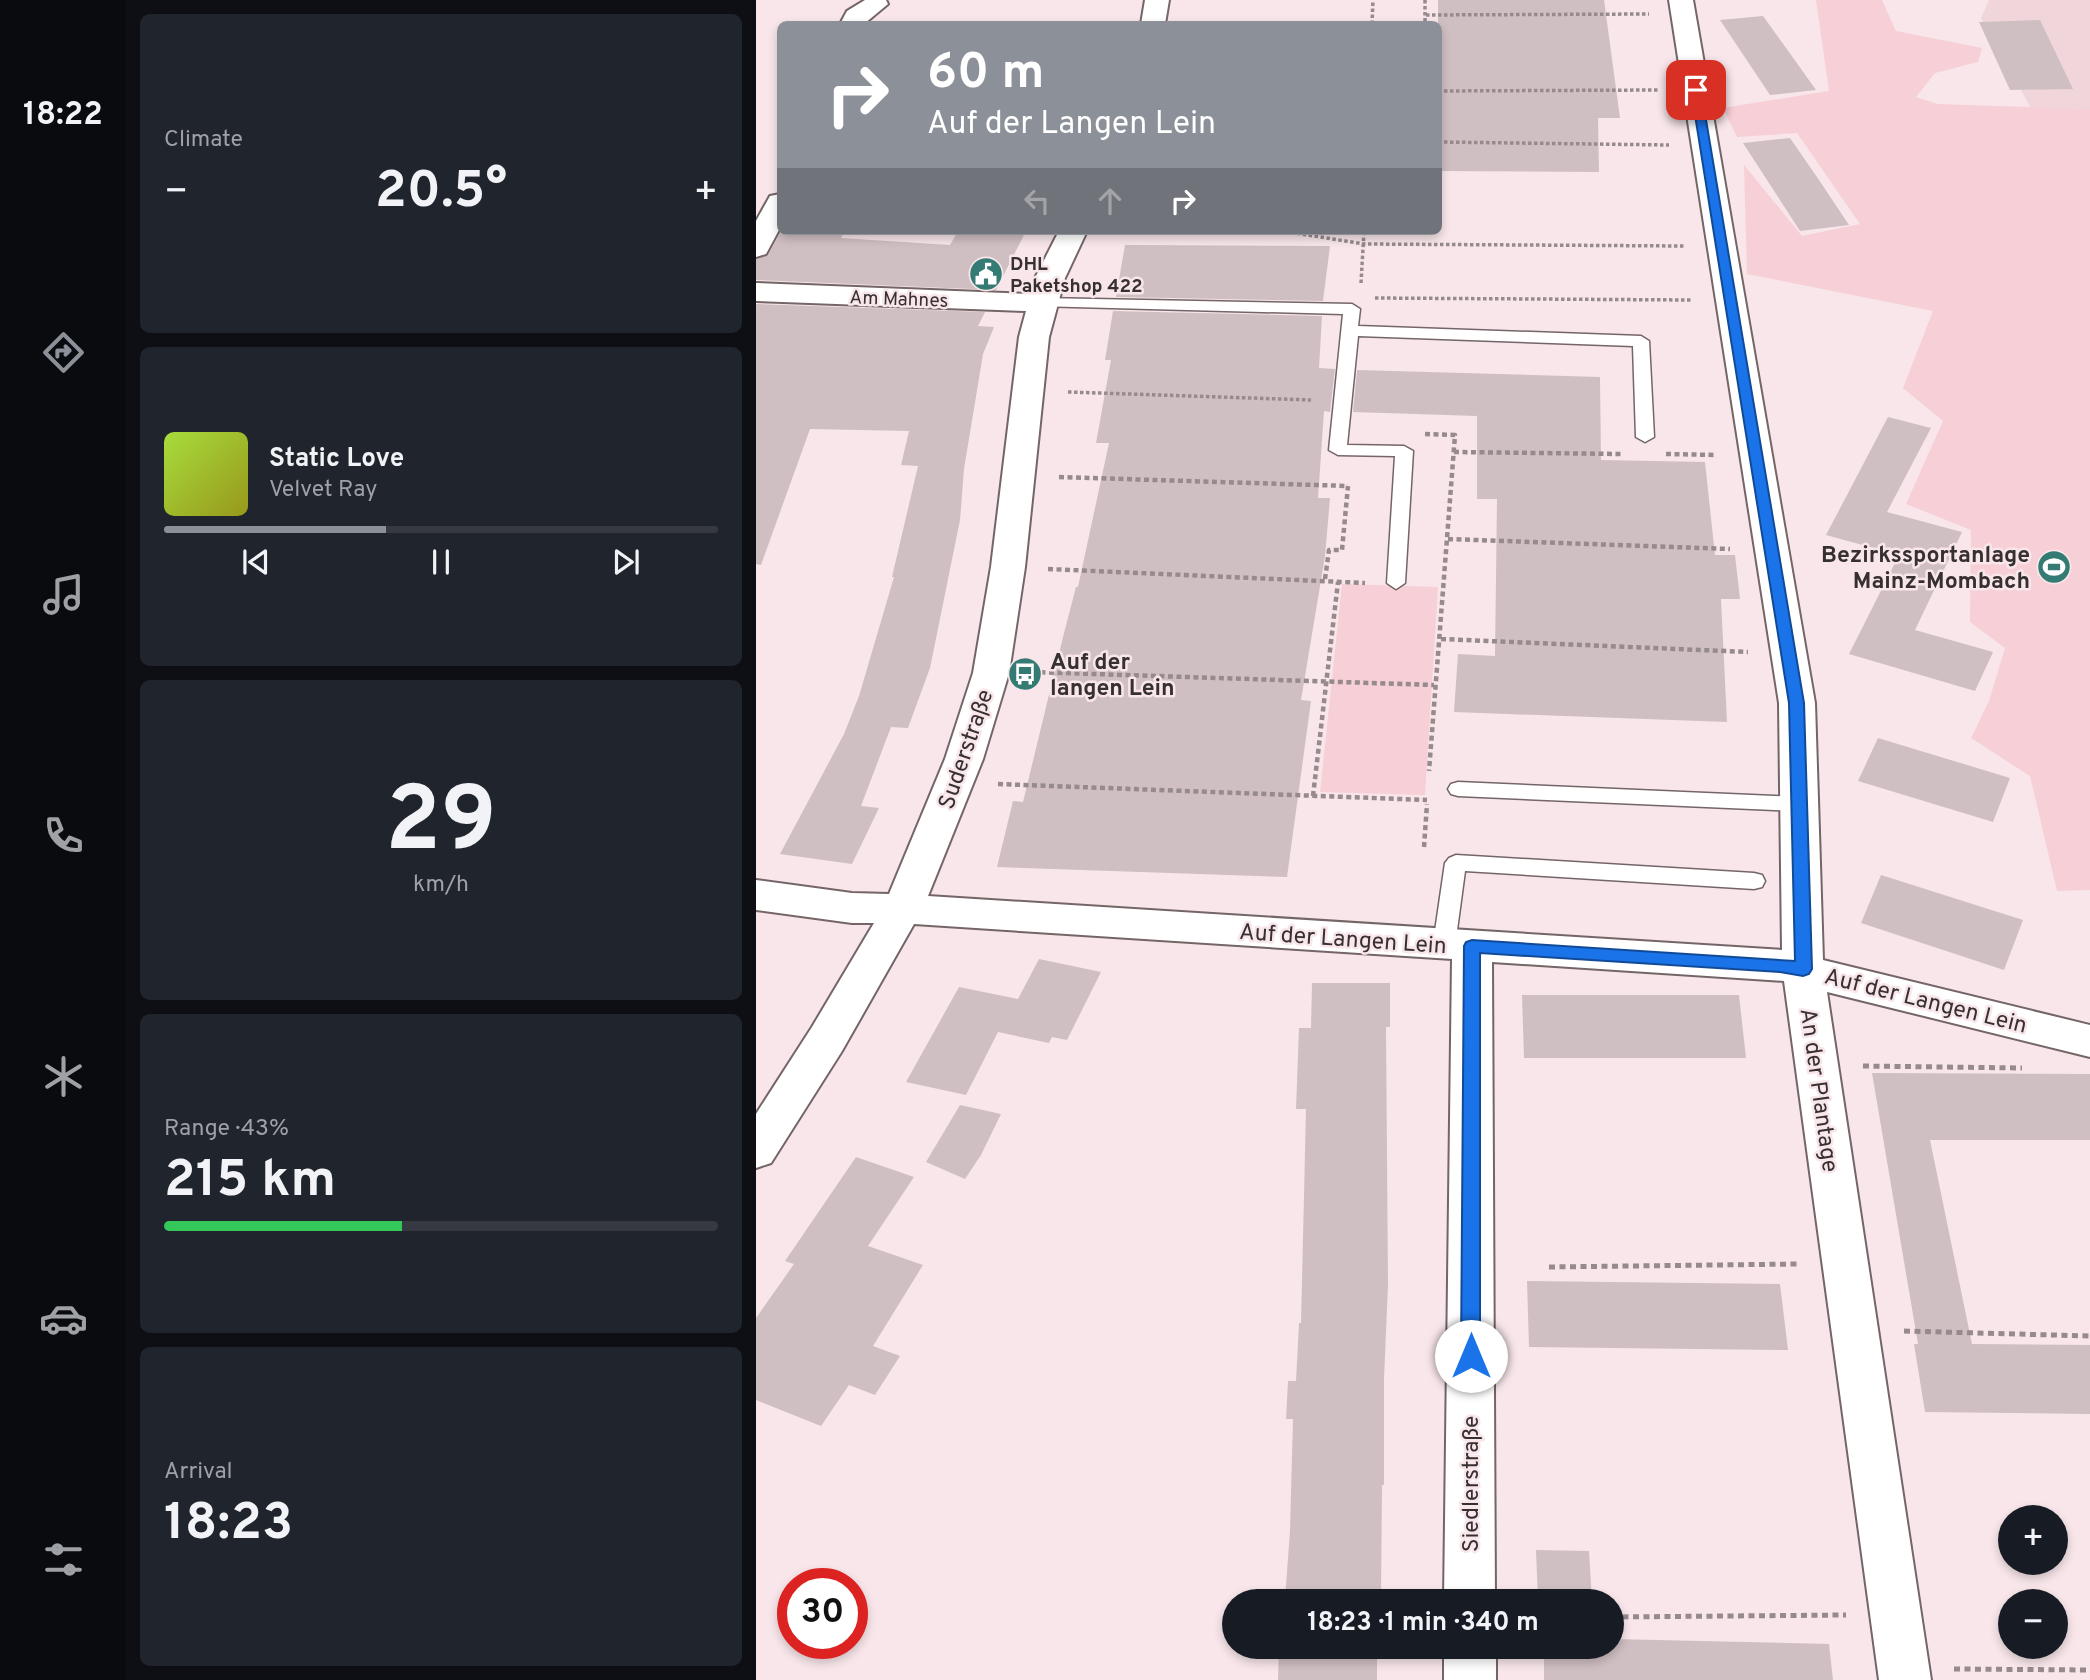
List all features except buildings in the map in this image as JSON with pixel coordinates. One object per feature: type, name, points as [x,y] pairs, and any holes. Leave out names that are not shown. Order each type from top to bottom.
[{"type":"street","points":[[1154,21],[1157,0]]},
{"type":"street","points":[[854,21],[856,16],[876,4]]},
{"type":"street","name":"An der Plantage","points":[[1682,7],[1797,703],[1803,969],[1905,1674]]},
{"type":"street","points":[[756,248],[777,208]]},
{"type":"street","name":"Suderstraße","points":[[758,1143],[827,1039],[903,909],[964,760],[991,673],[1008,567],[1034,337],[1050,278],[1071,235]]},
{"type":"street","name":"Am Mahnes","points":[[756,292],[1042,303]]},
{"type":"street","name":"Auf der Langen Lein","points":[[756,895],[852,908],[903,909],[1780,965],[2090,1041]]},
{"type":"street","name":"Siedlerstraße","points":[[1458,946],[1470,1589]]},
{"type":"street","points":[[1470,1659],[1470,1680]]},
{"type":"lane","points":[[1042,303],[1357,304],[1350,331],[1338,450],[1404,452],[1396,583]]},
{"type":"lane","points":[[1350,331],[1641,341],[1645,437]]},
{"type":"lane","points":[[1458,789],[1799,804]]},
{"type":"lane","points":[[1458,946],[1456,863],[1754,880]]},
{"type":"path","points":[[1372,21],[1373,0]]},
{"type":"path","points":[[1425,0],[1425,21]]},
{"type":"path","points":[[1426,15],[1682,7]]},
{"type":"path","points":[[1442,90],[1696,90]]},
{"type":"path","points":[[1442,142],[1705,146]]},
{"type":"path","points":[[1308,235],[1364,244],[1678,246]]},
{"type":"path","points":[[1364,235],[1357,304],[1731,300]]},
{"type":"path","points":[[1067,392],[1343,401]]},
{"type":"path","points":[[1416,434],[1455,435],[1429,774]]},
{"type":"path","points":[[1325,579],[1329,550],[1342,551],[1352,450]]},
{"type":"path","points":[[1454,452],[1633,454]]},
{"type":"path","points":[[1660,454],[1756,456]]},
{"type":"path","points":[[1058,477],[1348,486]]},
{"type":"path","points":[[1448,539],[1722,548]]},
{"type":"path","points":[[1048,569],[1444,584]]},
{"type":"path","points":[[1313,796],[1338,582]]},
{"type":"path","points":[[1441,639],[1789,654]]},
{"type":"path","points":[[1030,672],[1434,685]]},
{"type":"path","points":[[986,784],[1427,800]]},
{"type":"path","points":[[1423,854],[1428,786]]},
{"type":"path","points":[[1817,1066],[2035,1068]]},
{"type":"path","points":[[1549,1267],[1844,1263]]},
{"type":"path","points":[[1854,1329],[2090,1336]]},
{"type":"path","points":[[1624,1617],[1896,1615]]},
{"type":"path","points":[[1905,1674],[2090,1670]]},
{"type":"shaded area","points":[[1816,0],[1882,0],[1896,31],[1982,48],[1978,62],[1935,73],[1916,97],[1937,104],[2090,109],[2090,890],[2057,891],[2030,776],[1971,738],[1989,701],[2005,648],[1970,622],[1971,530],[1906,504],[1943,421],[1903,388],[1933,311],[1747,274],[1744,165],[1802,236],[1860,224],[1797,133],[1737,137],[1723,108],[1829,91]]},
{"type":"shaded area","points":[[1989,0],[2090,0],[2090,109],[2031,108],[1981,18]]},
{"type":"shaded area","points":[[1342,584],[1438,587],[1425,795],[1320,792]]},
{"type":"place","name":"DHL Paketshop 422","points":[[986,274]]},
{"type":"place","name":"Bezirkssportanlage Mainz-Mombach","points":[[2054,567]]},
{"type":"place","name":"Auf der langen Lein","points":[[1025,674]]},
{"type":"route","points":[[1471,1356],[1472,946],[1780,965],[1803,969],[1797,703],[1696,90]]}]
